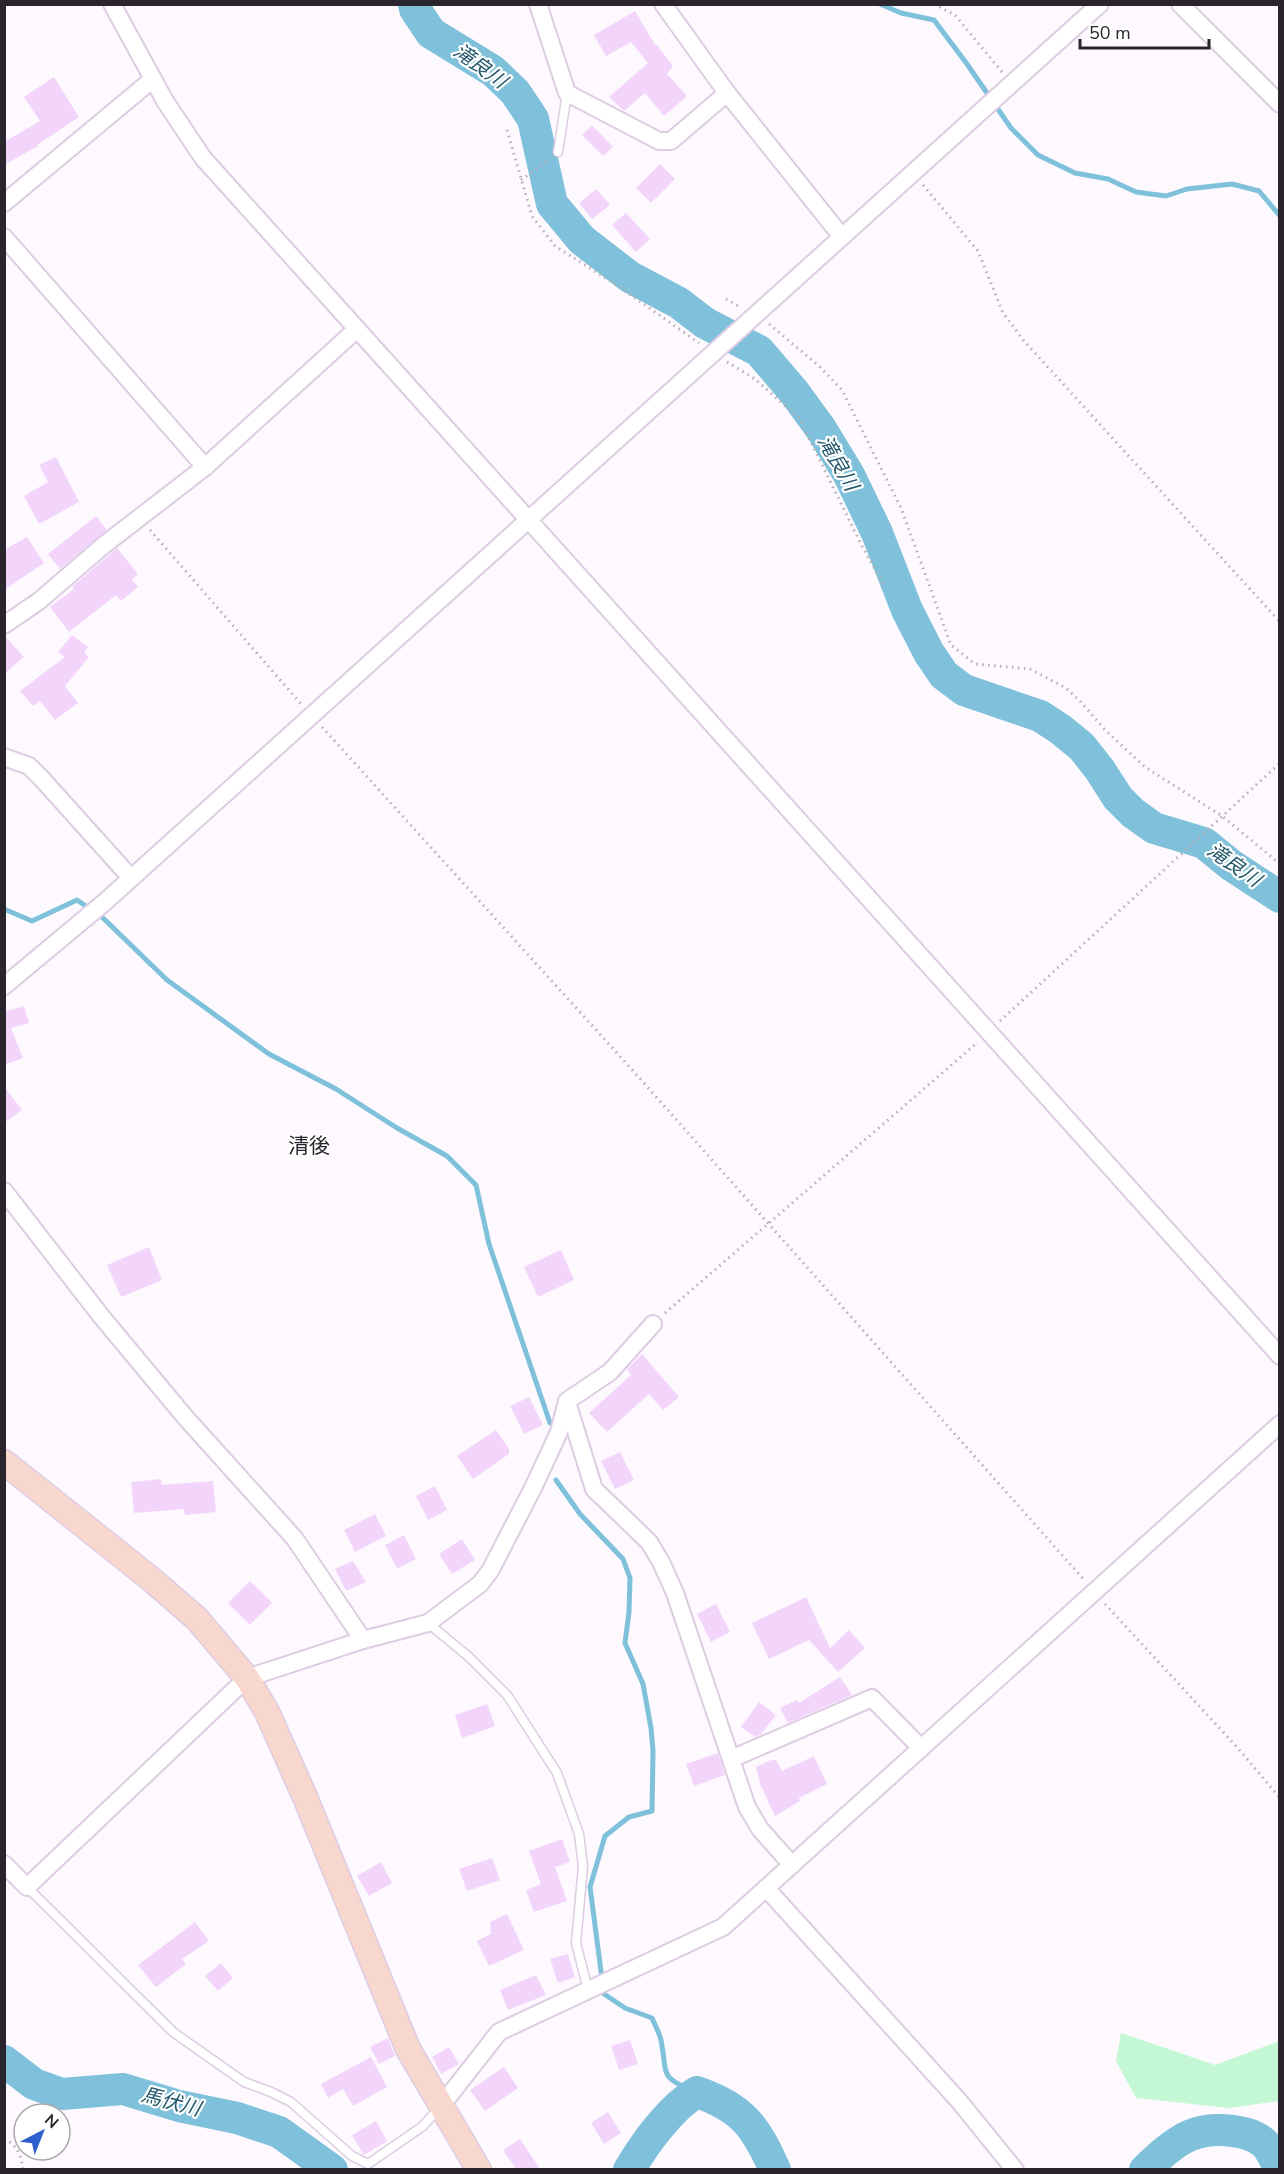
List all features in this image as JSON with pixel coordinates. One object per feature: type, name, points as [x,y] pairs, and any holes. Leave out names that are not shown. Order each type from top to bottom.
[{"type":"street","points":[[112,4],[183,130],[203,158],[1280,1356]]},
{"type":"street","points":[[538,4],[567,93],[659,141],[671,141],[727,93]]},
{"type":"street","points":[[663,4],[727,93],[842,237]]},
{"type":"street","points":[[4,986],[106,901],[1100,4]]},
{"type":"street","points":[[1180,4],[1280,104]]},
{"type":"street","points":[[4,203],[153,79]]},
{"type":"street","points":[[4,237],[205,466]]},
{"type":"street","points":[[4,625],[39,601],[205,466],[357,329]]},
{"type":"street","points":[[4,757],[29,766],[131,878]]},
{"type":"street","points":[[4,1191],[101,1316],[162,1389],[295,1539],[363,1640]]},
{"type":"street","points":[[4,1864],[27,1887],[248,1678],[363,1640],[428,1623],[480,1584],[490,1571],[533,1488],[559,1432],[567,1401],[610,1372],[653,1324]]},
{"type":"street","points":[[567,1401],[594,1489],[649,1542],[675,1593],[747,1807],[760,1829],[792,1865]]},
{"type":"street","points":[[441,2106],[498,2032],[723,1927],[1280,1424]]},
{"type":"street","points":[[4,1462],[151,1579],[197,1619],[248,1678],[267,1712],[305,1797],[408,2049],[479,2169]]},
{"type":"street","points":[[731,1760],[872,1698],[921,1748]]},
{"type":"street","points":[[766,1888],[958,2101],[1015,2169]]},
{"type":"lane","points":[[558,152],[567,93]]},
{"type":"lane","points":[[428,1623],[469,1657],[507,1695],[557,1773],[579,1834],[583,1866],[576,1943],[588,1990]]},
{"type":"lane","points":[[27,1887],[172,2032],[244,2082],[291,2102],[352,2156],[368,2164],[423,2126],[441,2106]]},
{"type":"path","points":[[934,4],[956,15],[1006,89]]},
{"type":"path","points":[[521,180],[558,152]]},
{"type":"path","points":[[912,172],[978,251],[1004,313],[1024,341],[1280,622]]},
{"type":"path","points":[[726,299],[819,366],[842,390],[901,508],[951,645],[975,664],[1030,669],[1066,688],[1105,730],[1145,767],[1222,816],[1280,864]]},
{"type":"path","points":[[139,518],[311,715],[635,1073],[1094,1592],[1279,1796]]},
{"type":"path","points":[[653,1324],[989,1032],[1280,763]]},
{"type":"path","points":[[4,2139],[9,2140],[20,2152],[23,2169]]},
{"type":"green space","points":[[1121,2033],[1215,2065],[1279,2041],[1279,2101],[1229,2108],[1136,2098],[1116,2061]]},
{"type":"building","points":[[635,11],[655,45],[673,66],[667,74],[687,96],[664,116],[645,93],[624,111],[609,97],[648,63],[631,42],[606,56],[594,35]]},
{"type":"building","points":[[54,77],[79,117],[38,146],[4,165],[4,142],[40,121],[24,97]]},
{"type":"building","points":[[592,125],[613,147],[603,156],[582,135]]},
{"type":"building","points":[[660,164],[675,179],[651,203],[636,188]]},
{"type":"building","points":[[596,189],[610,205],[592,219],[579,203]]},
{"type":"building","points":[[626,213],[650,239],[636,252],[612,225]]},
{"type":"building","points":[[56,457],[79,502],[39,524],[24,496],[48,482],[39,465]]},
{"type":"building","points":[[96,516],[107,530],[60,569],[48,554]]},
{"type":"building","points":[[27,537],[44,563],[4,590],[4,550]]},
{"type":"building","points":[[117,548],[138,574],[132,580],[138,587],[121,601],[116,595],[69,632],[50,607],[74,589],[72,587]]},
{"type":"building","points":[[4,635],[24,657],[4,674]]},
{"type":"building","points":[[72,635],[88,647],[84,653],[89,657],[65,686],[78,703],[55,720],[40,701],[33,706],[20,691],[65,657],[58,652]]},
{"type":"building","points":[[24,1006],[29,1023],[11,1028],[23,1058],[4,1065],[4,1012]]},
{"type":"building","points":[[4,1086],[22,1110],[4,1123]]},
{"type":"building","points":[[149,1247],[162,1280],[121,1297],[107,1265]]},
{"type":"building","points":[[561,1250],[574,1280],[538,1297],[524,1267]]},
{"type":"building","points":[[642,1354],[679,1397],[663,1410],[649,1394],[607,1432],[589,1413],[631,1375],[627,1369]]},
{"type":"building","points":[[529,1397],[543,1425],[524,1434],[510,1406]]},
{"type":"building","points":[[496,1430],[509,1449],[509,1454],[473,1479],[457,1456]]},
{"type":"building","points":[[620,1452],[634,1480],[615,1489],[601,1461]]},
{"type":"building","points":[[161,1479],[162,1485],[213,1481],[216,1512],[185,1515],[184,1509],[134,1513],[131,1482]]},
{"type":"building","points":[[435,1486],[447,1510],[428,1520],[416,1496]]},
{"type":"building","points":[[375,1514],[386,1536],[355,1552],[344,1530]]},
{"type":"building","points":[[404,1535],[416,1559],[397,1569],[385,1545]]},
{"type":"building","points":[[462,1539],[475,1560],[452,1574],[439,1554]]},
{"type":"building","points":[[353,1561],[366,1582],[346,1591],[335,1569]]},
{"type":"building","points":[[250,1581],[272,1603],[250,1625],[228,1603]]},
{"type":"building","points":[[806,1597],[830,1648],[849,1630],[865,1648],[838,1672],[809,1640],[769,1659],[752,1623]]},
{"type":"building","points":[[716,1604],[730,1632],[711,1642],[697,1614]]},
{"type":"building","points":[[840,1677],[852,1695],[788,1723],[780,1708],[797,1700],[799,1703]]},
{"type":"building","points":[[759,1702],[776,1715],[761,1734],[755,1737],[741,1727]]},
{"type":"building","points":[[487,1704],[495,1726],[462,1738],[455,1715]]},
{"type":"building","points":[[718,1753],[725,1775],[694,1786],[686,1764]]},
{"type":"building","points":[[814,1756],[827,1784],[799,1798],[800,1801],[775,1816],[760,1784],[756,1767],[776,1760],[782,1771]]},
{"type":"building","points":[[562,1839],[570,1862],[555,1867],[567,1901],[534,1912],[526,1890],[541,1884],[529,1851]]},
{"type":"building","points":[[492,1858],[500,1880],[467,1891],[459,1869]]},
{"type":"building","points":[[381,1862],[392,1883],[369,1896],[357,1876]]},
{"type":"building","points":[[507,1914],[524,1950],[489,1966],[477,1941],[491,1934],[490,1922]]},
{"type":"building","points":[[195,1922],[209,1941],[182,1959],[186,1964],[156,1987],[138,1965]]},
{"type":"building","points":[[568,1954],[575,1977],[558,1983],[550,1959]]},
{"type":"building","points":[[221,1963],[233,1978],[218,1991],[205,1976]]},
{"type":"building","points":[[536,1975],[546,1995],[508,2010],[500,1990]]},
{"type":"building","points":[[388,2038],[395,2056],[379,2064],[370,2047]]},
{"type":"building","points":[[630,2040],[638,2064],[619,2070],[611,2046]]},
{"type":"building","points":[[449,2047],[459,2064],[441,2074],[432,2057]]},
{"type":"building","points":[[371,2057],[387,2087],[353,2106],[343,2089],[328,2098],[321,2084]]},
{"type":"building","points":[[504,2067],[518,2088],[485,2111],[470,2090]]},
{"type":"building","points":[[608,2112],[621,2133],[604,2144],[591,2123]]},
{"type":"building","points":[[376,2121],[387,2141],[364,2155],[352,2135]]},
{"type":"building","points":[[520,2139],[540,2169],[516,2169],[503,2150]]},
{"type":"waterway","name":"滝良川","points":[[414,4],[431,33],[493,71],[515,92],[533,119],[552,204],[582,240],[630,277],[679,303],[705,323],[759,351],[794,392],[821,429],[849,475],[877,533],[907,610],[929,653],[944,675],[964,690],[1040,716],[1060,729],[1082,747],[1118,798],[1133,813],[1154,828],[1204,843],[1231,865],[1280,897]]},
{"type":"waterway","points":[[880,4],[901,13],[934,20],[1011,128],[1038,155],[1075,173],[1108,179],[1136,192],[1166,196],[1187,189],[1232,184],[1259,191],[1280,216]]},
{"type":"waterway","points":[[4,909],[32,921],[77,900],[102,917],[167,980],[269,1054],[336,1089],[397,1128],[447,1156],[476,1185],[489,1244],[550,1423]]},
{"type":"waterway","points":[[556,1480],[580,1514],[623,1559],[630,1578],[625,1643],[643,1684],[651,1728],[652,1811],[629,1817],[605,1836],[590,1887],[604,1994],[625,2008],[652,2018],[661,2040],[667,2074],[676,2083],[697,2092]]},
{"type":"waterway","name":"馬伏川","points":[[4,2061],[34,2084],[62,2094],[123,2089],[179,2106],[237,2118],[279,2132],[332,2170]]},
{"type":"waterway","name":"馬伏川","points":[[629,2170],[659,2126],[697,2092],[737,2112],[754,2131],[775,2170]]},
{"type":"waterway","name":"馬伏川","points":[[1145,2170],[1181,2140],[1211,2130],[1241,2132],[1258,2139],[1267,2146],[1280,2168]]},
{"type":"district","name":"清後","points":[[309,1146]]}]
